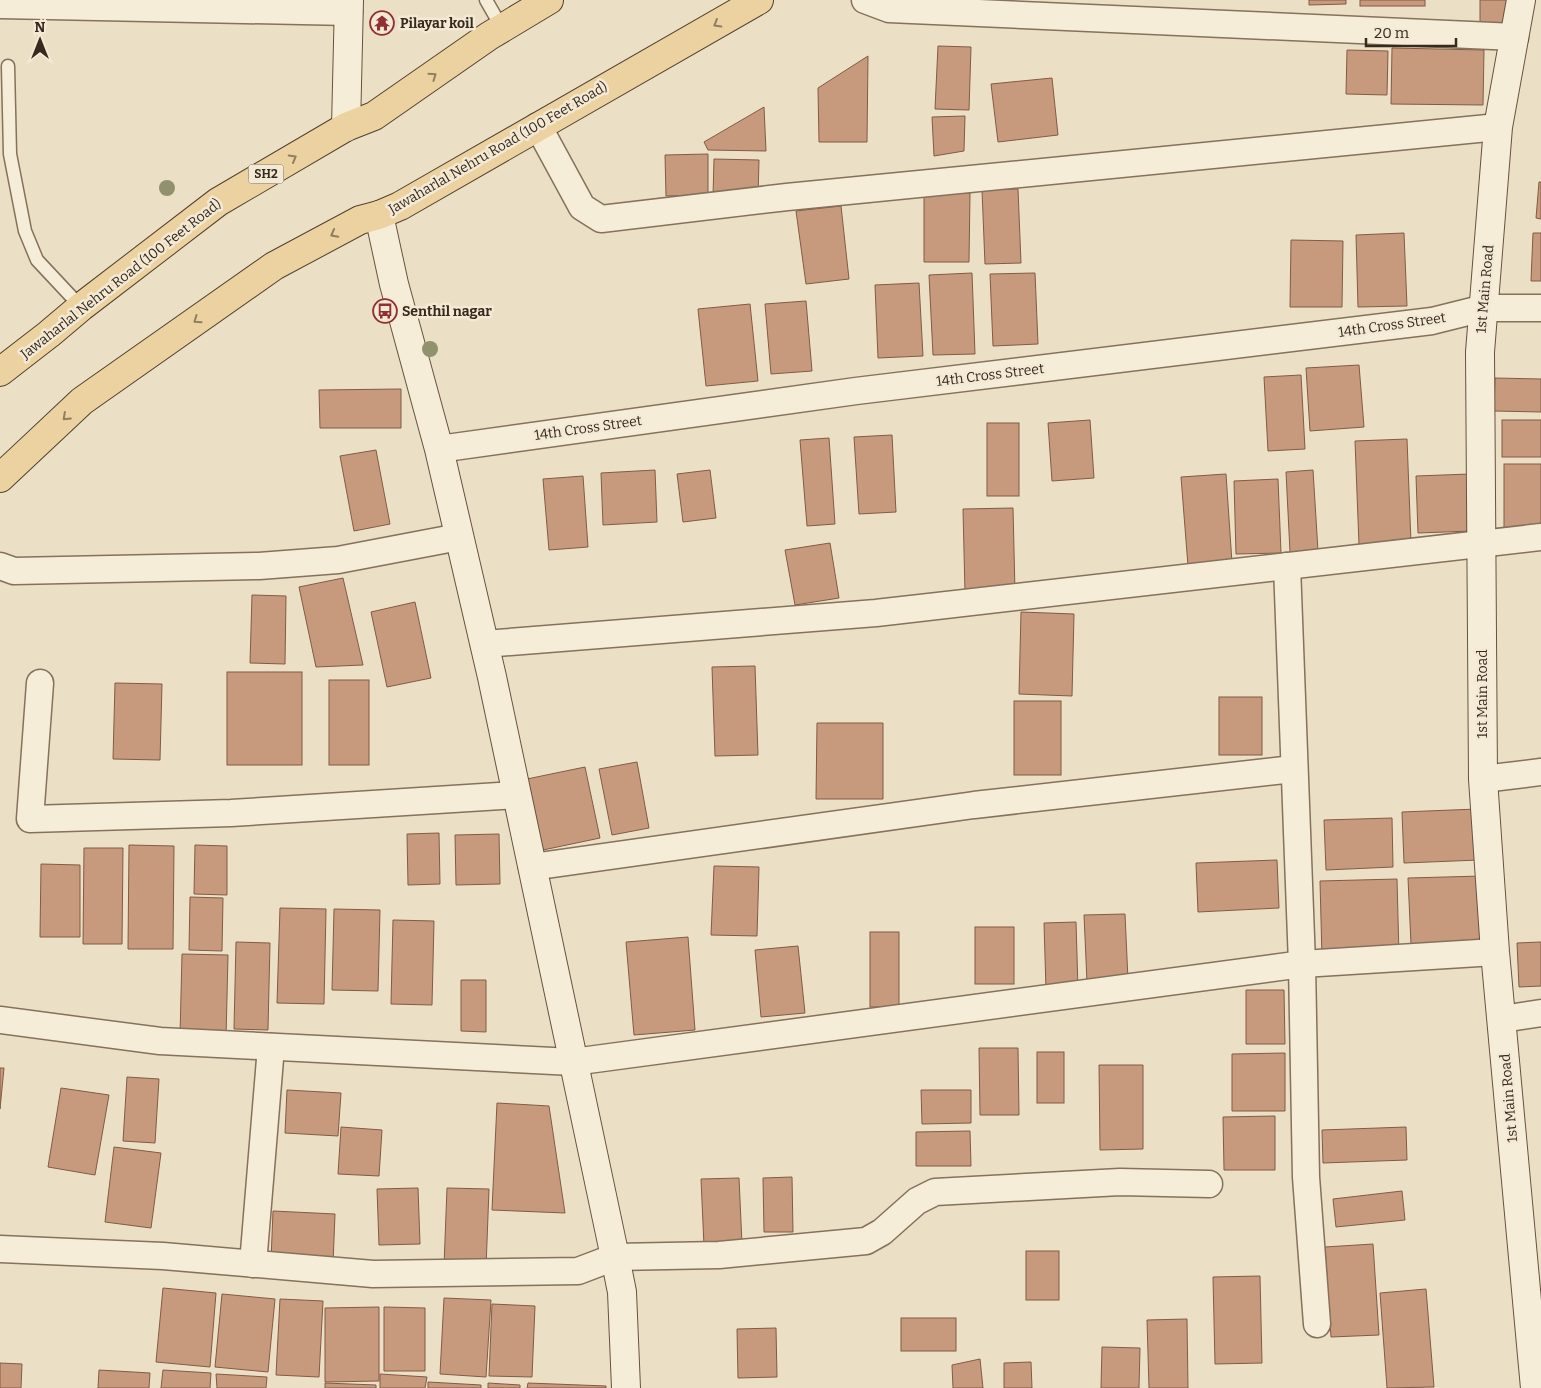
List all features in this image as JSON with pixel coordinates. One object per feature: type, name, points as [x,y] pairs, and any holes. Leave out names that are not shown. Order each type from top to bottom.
[{"type":"main road","name":"Jawaharlal Nehru Road (100 Feet Road)","points":[[0,372],[218,202],[356,123],[374,116],[502,28],[549,0]]},
{"type":"main road","name":"Jawaharlal Nehru Road (100 Feet Road)","points":[[0,478],[82,402],[274,266],[360,220],[379,216],[400,206],[759,0]]},
{"type":"street","points":[[866,0],[889,9],[1514,37]]},
{"type":"street","name":"1st Main Road","points":[[1521,0],[1498,127],[1480,352],[1483,779],[1495,952],[1535,1388]]},
{"type":"street","points":[[0,5],[93,3],[356,6],[347,46],[356,123]]},
{"type":"street","points":[[538,126],[582,206],[600,219],[787,197],[1498,127]]},
{"type":"street","points":[[379,216],[394,284],[439,449],[484,644],[615,1257],[622,1292],[626,1388]]},
{"type":"street","name":"14th Cross Street","points":[[439,449],[856,391],[1432,321],[1484,308],[1541,308]]},
{"type":"street","points":[[0,566],[14,571],[269,565],[338,560],[459,537]]},
{"type":"street","points":[[484,644],[876,613],[1541,537]]},
{"type":"street","points":[[1287,566],[1293,769],[1302,964],[1306,1177],[1317,1324]]},
{"type":"street","points":[[40,683],[30,819],[231,813],[516,795]]},
{"type":"street","points":[[532,867],[974,805],[1293,769]]},
{"type":"street","points":[[1483,779],[1541,772]]},
{"type":"street","points":[[0,1020],[160,1041],[573,1062],[1302,964],[1495,952]]},
{"type":"street","points":[[1502,1018],[1541,1013]]},
{"type":"street","points":[[253,1264],[271,1047]]},
{"type":"street","points":[[0,1249],[164,1256],[372,1274],[578,1271],[615,1257],[719,1255],[866,1241],[882,1232],[916,1201],[935,1192],[1120,1182],[1209,1184]]},
{"type":"lane","points":[[486,0],[502,28]]},
{"type":"lane","points":[[8,66],[10,154],[25,231],[37,260],[81,307]]},
{"type":"building","points":[[1309,0],[1346,0],[1346,4],[1309,5]]},
{"type":"building","points":[[1360,0],[1425,0],[1425,6],[1360,6]]},
{"type":"building","points":[[1480,0],[1514,0],[1513,26],[1480,25]]},
{"type":"building","points":[[938,46],[971,47],[969,110],[935,109]]},
{"type":"building","points":[[1392,48],[1484,50],[1483,105],[1391,104]]},
{"type":"building","points":[[1347,50],[1388,51],[1387,95],[1346,94]]},
{"type":"building","points":[[868,56],[867,142],[819,142],[818,88]]},
{"type":"building","points":[[1052,78],[1058,135],[998,142],[991,84]]},
{"type":"building","points":[[764,107],[766,151],[708,150],[704,142]]},
{"type":"building","points":[[965,116],[964,151],[934,156],[932,117]]},
{"type":"building","points":[[708,154],[708,195],[666,196],[665,155]]},
{"type":"building","points":[[714,159],[759,160],[758,197],[713,196]]},
{"type":"building","points":[[1539,182],[1541,182],[1541,219],[1536,218]]},
{"type":"building","points":[[1018,189],[1021,263],[985,264],[982,190]]},
{"type":"building","points":[[924,192],[970,193],[969,262],[924,262]]},
{"type":"building","points":[[841,206],[849,279],[806,284],[796,211]]},
{"type":"building","points":[[1404,233],[1407,306],[1358,307],[1356,235]]},
{"type":"building","points":[[1533,233],[1541,233],[1541,281],[1531,281]]},
{"type":"building","points":[[1291,240],[1343,241],[1342,307],[1290,307]]},
{"type":"building","points":[[972,273],[975,354],[933,355],[929,275]]},
{"type":"building","points":[[1035,273],[1038,344],[993,346],[990,274]]},
{"type":"building","points":[[919,283],[923,356],[878,358],[875,285]]},
{"type":"building","points":[[806,301],[812,371],[771,374],[765,304]]},
{"type":"building","points":[[750,304],[758,381],[706,386],[698,309]]},
{"type":"building","points":[[1359,365],[1364,427],[1310,431],[1306,368]]},
{"type":"building","points":[[1301,375],[1305,449],[1268,451],[1264,377]]},
{"type":"building","points":[[1495,378],[1541,379],[1541,412],[1494,411]]},
{"type":"building","points":[[401,389],[401,428],[320,428],[319,390]]},
{"type":"building","points":[[1090,420],[1094,478],[1052,481],[1048,423]]},
{"type":"building","points":[[1502,420],[1541,420],[1541,457],[1502,457]]},
{"type":"building","points":[[987,423],[1019,423],[1019,496],[987,496]]},
{"type":"building","points":[[892,435],[896,512],[859,514],[854,437]]},
{"type":"building","points":[[829,438],[835,524],[807,526],[800,440]]},
{"type":"building","points":[[1407,439],[1411,543],[1359,545],[1355,441]]},
{"type":"building","points":[[376,450],[390,524],[354,531],[340,456]]},
{"type":"building","points":[[1504,464],[1541,464],[1541,529],[1504,529]]},
{"type":"building","points":[[655,470],[657,522],[603,525],[601,473]]},
{"type":"building","points":[[710,470],[716,518],[683,522],[677,474]]},
{"type":"building","points":[[1313,470],[1318,551],[1290,552],[1286,472]]},
{"type":"building","points":[[1226,474],[1232,563],[1188,566],[1181,477]]},
{"type":"building","points":[[1470,474],[1472,531],[1418,533],[1416,476]]},
{"type":"building","points":[[583,476],[588,547],[549,550],[543,479]]},
{"type":"building","points":[[1278,479],[1281,553],[1236,554],[1234,481]]},
{"type":"building","points":[[1013,508],[1015,592],[965,593],[963,509]]},
{"type":"building","points":[[830,543],[839,598],[795,605],[785,550]]},
{"type":"building","points":[[343,578],[363,665],[316,667],[299,587]]},
{"type":"building","points":[[252,595],[286,596],[285,664],[250,663]]},
{"type":"building","points":[[415,602],[431,678],[387,687],[371,612]]},
{"type":"building","points":[[1021,612],[1074,614],[1072,696],[1019,694]]},
{"type":"building","points":[[755,666],[758,755],[715,756],[712,667]]},
{"type":"building","points":[[227,672],[302,672],[302,765],[227,765]]},
{"type":"building","points":[[329,680],[369,680],[369,765],[329,765]]},
{"type":"building","points":[[115,683],[162,684],[160,760],[113,759]]},
{"type":"building","points":[[1219,697],[1262,697],[1262,755],[1219,755]]},
{"type":"building","points":[[1014,701],[1061,701],[1061,775],[1014,775]]},
{"type":"building","points":[[817,723],[883,723],[883,799],[816,799]]},
{"type":"building","points":[[637,762],[649,828],[612,835],[599,769]]},
{"type":"building","points":[[585,767],[600,838],[543,850],[527,779]]},
{"type":"building","points":[[1477,809],[1479,860],[1404,863],[1402,812]]},
{"type":"building","points":[[1392,818],[1393,867],[1326,870],[1324,820]]},
{"type":"building","points":[[439,833],[440,884],[408,885],[407,834]]},
{"type":"building","points":[[499,834],[500,884],[456,885],[455,835]]},
{"type":"building","points":[[129,845],[174,846],[173,949],[128,949]]},
{"type":"building","points":[[195,845],[227,846],[227,895],[194,894]]},
{"type":"building","points":[[84,848],[123,848],[122,944],[83,944]]},
{"type":"building","points":[[1277,860],[1279,908],[1198,912],[1196,863]]},
{"type":"building","points":[[41,864],[80,865],[80,937],[40,937]]},
{"type":"building","points":[[714,866],[759,867],[757,936],[711,935]]},
{"type":"building","points":[[1482,876],[1485,942],[1411,944],[1408,878]]},
{"type":"building","points":[[1397,879],[1399,956],[1322,958],[1320,881]]},
{"type":"building","points":[[190,897],[223,898],[222,951],[189,950]]},
{"type":"building","points":[[280,908],[326,909],[324,1004],[277,1003]]},
{"type":"building","points":[[334,909],[380,910],[378,991],[332,990]]},
{"type":"building","points":[[1125,914],[1128,980],[1087,982],[1084,915]]},
{"type":"building","points":[[393,920],[434,921],[432,1005],[391,1004]]},
{"type":"building","points":[[1076,922],[1078,989],[1046,990],[1044,923]]},
{"type":"building","points":[[975,927],[1014,927],[1014,984],[975,984]]},
{"type":"building","points":[[870,932],[899,932],[899,1007],[870,1007]]},
{"type":"building","points":[[688,937],[695,1030],[634,1035],[626,942]]},
{"type":"building","points":[[236,942],[270,943],[268,1030],[234,1029]]},
{"type":"building","points":[[1541,942],[1541,986],[1519,987],[1517,943]]},
{"type":"building","points":[[798,946],[805,1013],[761,1017],[755,950]]},
{"type":"building","points":[[182,954],[228,955],[226,1038],[180,1037]]},
{"type":"building","points":[[461,980],[486,980],[486,1032],[461,1031]]},
{"type":"building","points":[[1246,990],[1284,990],[1285,1044],[1246,1044]]},
{"type":"building","points":[[979,1048],[1018,1048],[1019,1115],[980,1115]]},
{"type":"building","points":[[1037,1052],[1064,1052],[1064,1103],[1037,1103]]},
{"type":"building","points":[[1285,1053],[1285,1111],[1232,1111],[1232,1054]]},
{"type":"building","points":[[1099,1065],[1143,1065],[1143,1149],[1100,1150]]},
{"type":"building","points":[[0,1068],[4,1068],[0,1109]]},
{"type":"building","points":[[127,1077],[159,1079],[155,1143],[123,1141]]},
{"type":"building","points":[[61,1088],[109,1095],[95,1175],[48,1167]]},
{"type":"building","points":[[287,1090],[341,1093],[338,1136],[285,1133]]},
{"type":"building","points":[[921,1090],[971,1090],[971,1123],[922,1124]]},
{"type":"building","points":[[497,1103],[549,1106],[565,1213],[492,1210]]},
{"type":"building","points":[[1275,1116],[1275,1170],[1224,1170],[1223,1117]]},
{"type":"building","points":[[341,1127],[382,1130],[379,1176],[338,1174]]},
{"type":"building","points":[[1406,1127],[1407,1160],[1323,1163],[1322,1130]]},
{"type":"building","points":[[970,1131],[971,1166],[916,1166],[916,1132]]},
{"type":"building","points":[[114,1147],[161,1153],[151,1228],[105,1222]]},
{"type":"building","points":[[792,1177],[793,1232],[764,1232],[763,1178]]},
{"type":"building","points":[[739,1178],[742,1244],[704,1246],[701,1179]]},
{"type":"building","points":[[418,1188],[420,1244],[379,1245],[377,1189]]},
{"type":"building","points":[[447,1188],[489,1189],[486,1268],[444,1266]]},
{"type":"building","points":[[1402,1191],[1405,1220],[1336,1227],[1333,1199]]},
{"type":"building","points":[[273,1211],[335,1214],[333,1264],[271,1261]]},
{"type":"building","points":[[1373,1244],[1379,1335],[1331,1337],[1325,1247]]},
{"type":"building","points":[[1026,1251],[1059,1251],[1059,1300],[1026,1300]]},
{"type":"building","points":[[1260,1276],[1262,1363],[1215,1364],[1213,1277]]},
{"type":"building","points":[[163,1288],[216,1293],[210,1367],[156,1362]]},
{"type":"building","points":[[1426,1289],[1434,1387],[1387,1388],[1380,1293]]},
{"type":"building","points":[[222,1294],[275,1299],[268,1372],[215,1367]]},
{"type":"building","points":[[444,1298],[491,1300],[486,1377],[440,1374]]},
{"type":"building","points":[[280,1299],[323,1301],[319,1377],[276,1375]]},
{"type":"building","points":[[492,1304],[535,1306],[532,1377],[489,1376]]},
{"type":"building","points":[[379,1307],[379,1381],[325,1382],[325,1308]]},
{"type":"building","points":[[384,1307],[425,1308],[425,1371],[384,1371]]},
{"type":"building","points":[[901,1318],[956,1318],[956,1351],[901,1351]]},
{"type":"building","points":[[1187,1319],[1188,1388],[1149,1388],[1147,1320]]},
{"type":"building","points":[[776,1328],[777,1377],[738,1378],[737,1329]]},
{"type":"building","points":[[1102,1347],[1140,1348],[1139,1388],[1101,1388]]},
{"type":"building","points":[[980,1359],[983,1388],[953,1388],[952,1365]]},
{"type":"building","points":[[1031,1362],[1032,1388],[1004,1388],[1004,1363]]},
{"type":"building","points":[[0,1363],[22,1364],[21,1388],[0,1388]]},
{"type":"building","points":[[99,1370],[150,1373],[149,1388],[98,1388]]},
{"type":"building","points":[[163,1370],[211,1373],[210,1388],[161,1388]]},
{"type":"building","points":[[216,1374],[267,1377],[266,1388],[217,1388]]},
{"type":"building","points":[[380,1374],[427,1377],[425,1388],[380,1388]]},
{"type":"building","points":[[428,1382],[481,1385],[481,1388],[428,1388]]},
{"type":"building","points":[[325,1383],[376,1385],[376,1388],[325,1388]]},
{"type":"building","points":[[488,1383],[520,1385],[520,1388],[488,1388]]},
{"type":"building","points":[[528,1383],[606,1386],[606,1388],[527,1388]]},
{"type":"place","name":"Pilayar koil","points":[[382,23]]},
{"type":"place","name":"Senthil nagar","points":[[385,311]]}]
